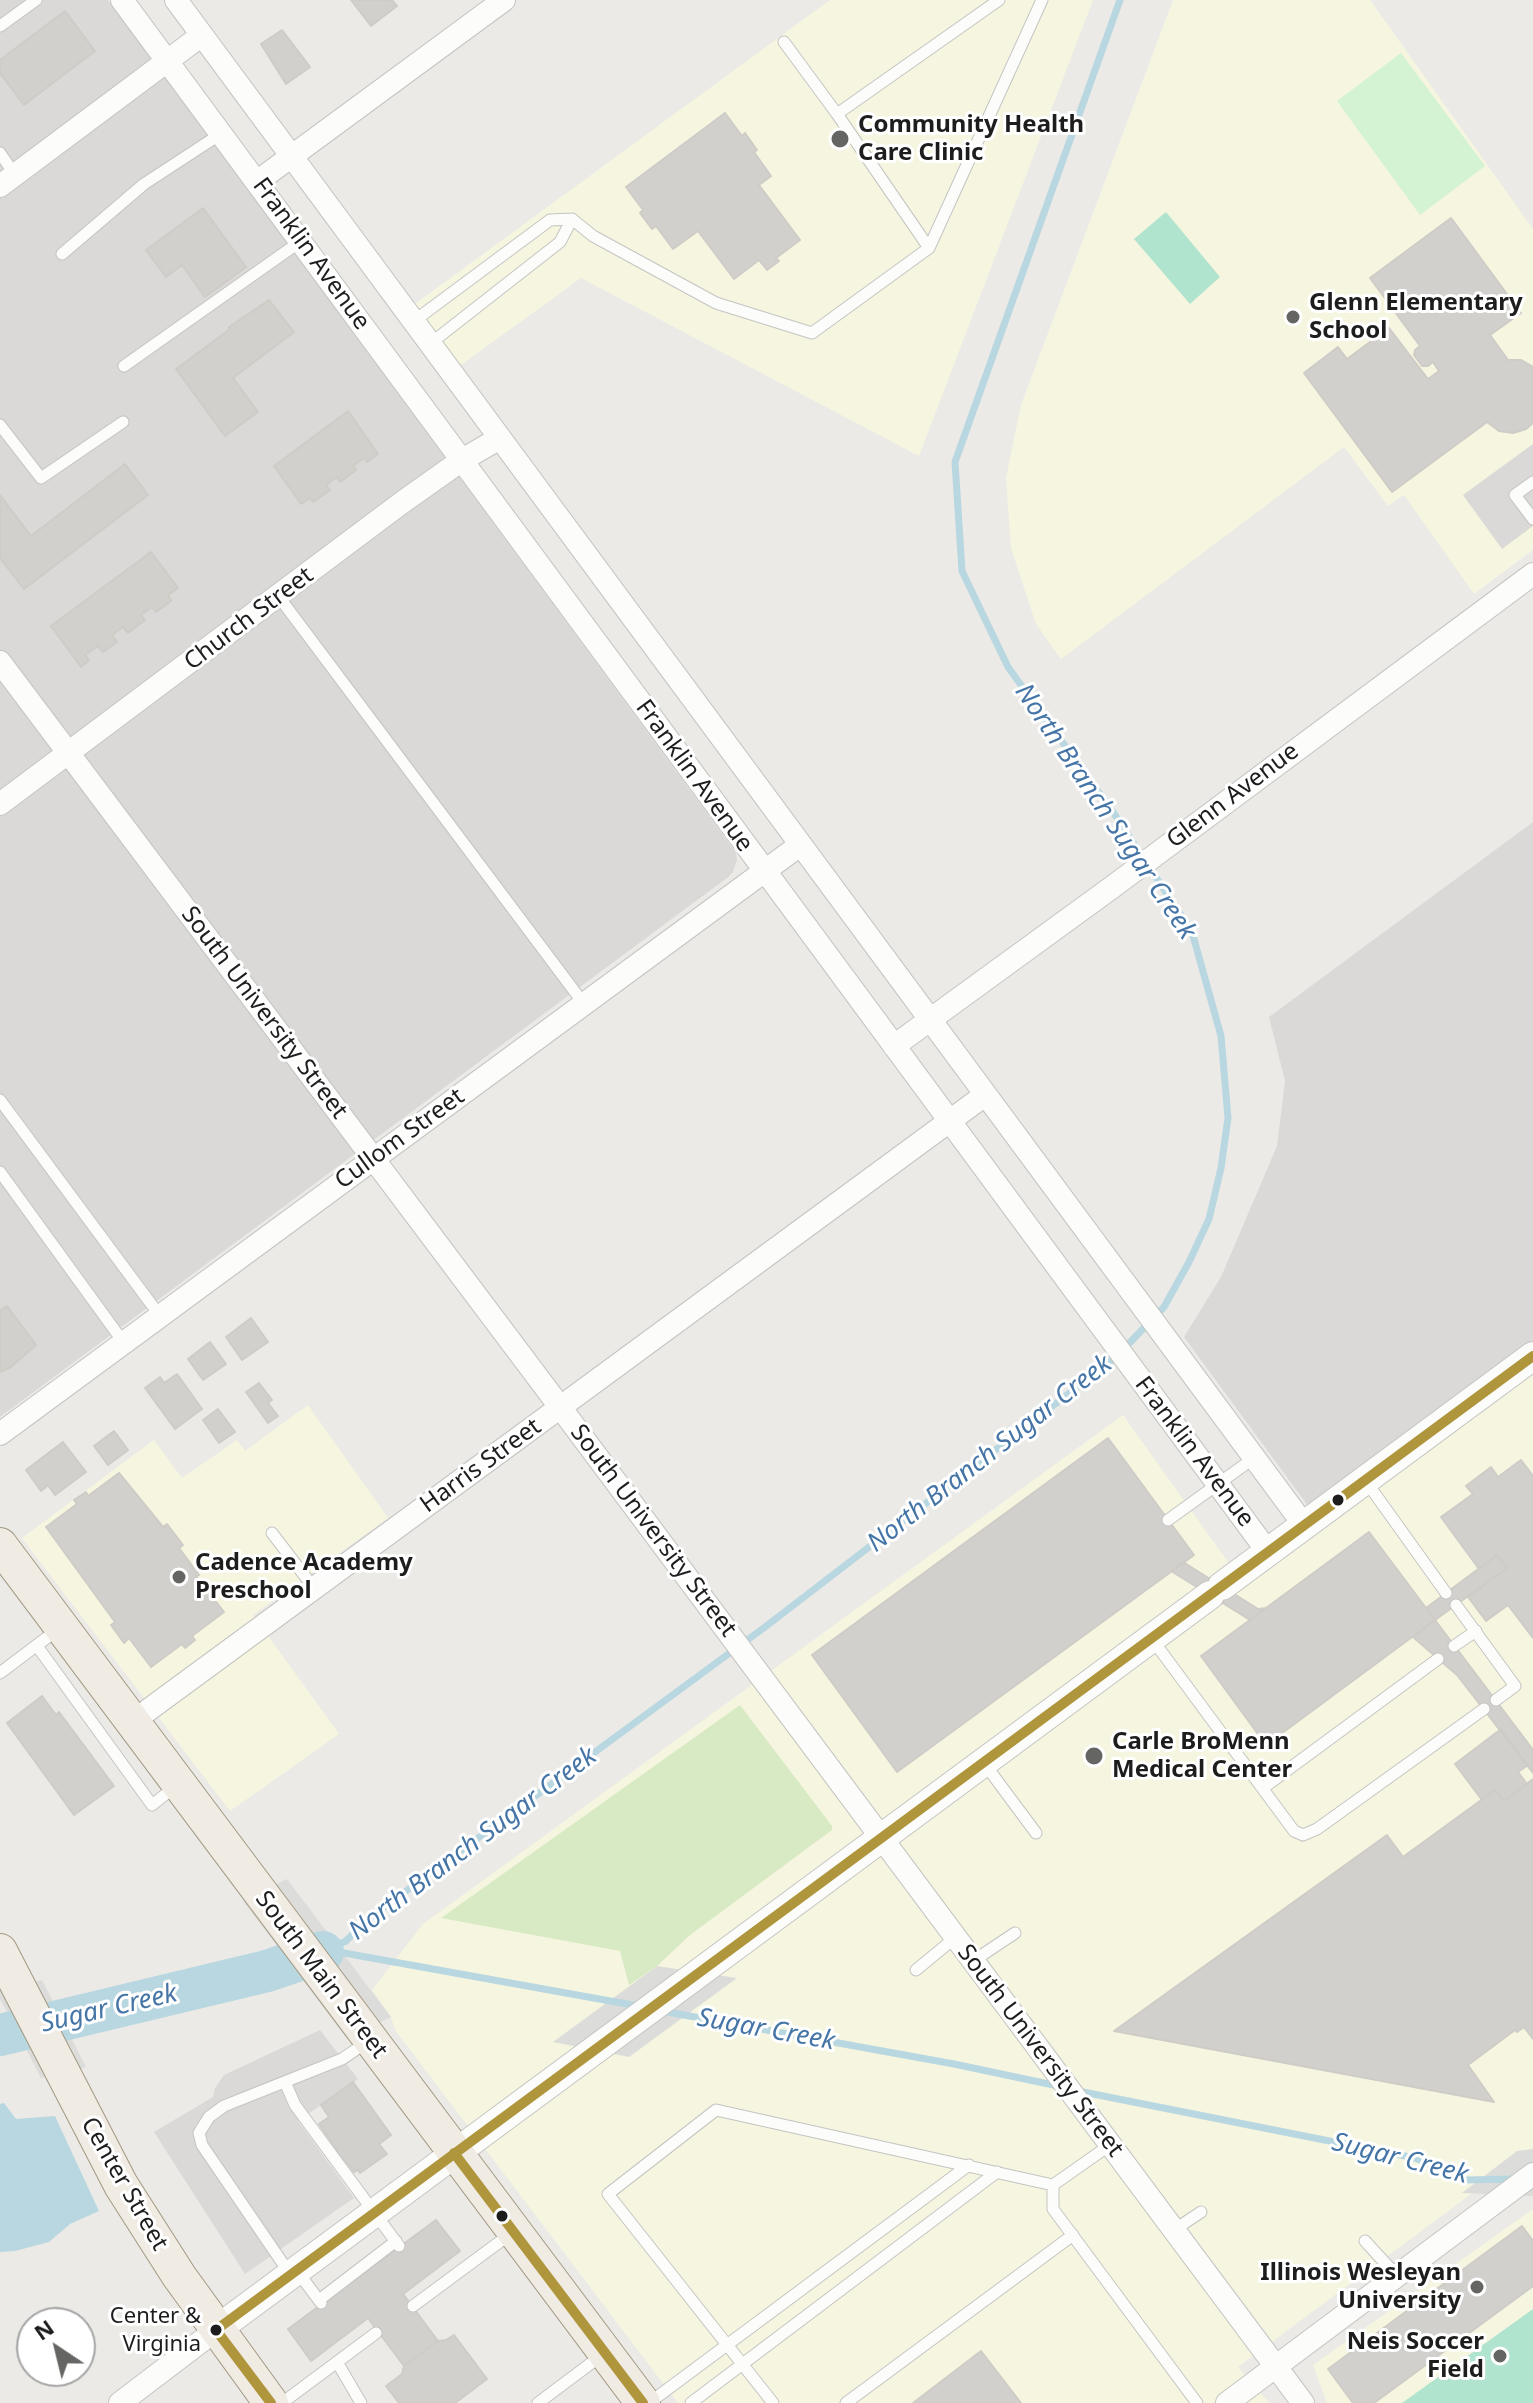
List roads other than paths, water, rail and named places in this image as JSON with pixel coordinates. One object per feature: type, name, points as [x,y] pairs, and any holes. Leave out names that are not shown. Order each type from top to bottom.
[{"type":"main road","name":"South Main Street","points":[[0,1545],[49,1637],[132,1722],[454,2153],[646,2403]]},
{"type":"main road","name":"Center Street","points":[[0,1951],[121,2185],[216,2330],[271,2403]]},
{"type":"street","name":"Franklin Avenue","points":[[122,0],[1268,1552]]},
{"type":"street","points":[[258,181],[504,0]]},
{"type":"street","name":"Franklin Avenue","points":[[182,2],[202,35],[1304,1525]]},
{"type":"street","points":[[7,180],[202,35]]},
{"type":"street","name":"Church Street","points":[[0,804],[400,504],[462,460],[500,438]]},
{"type":"street","name":"Glenn Avenue","points":[[894,1046],[1533,574]]},
{"type":"street","name":"South University Street","points":[[0,662],[1303,2403]]},
{"type":"street","name":"Cullom Street","points":[[0,1434],[800,845]]},
{"type":"street","name":"Harris Street","points":[[132,1722],[985,1095]]},
{"type":"street","points":[[120,2403],[1533,1356]]},
{"type":"street","points":[[1227,2403],[1533,2174]]},
{"type":"lane","points":[[0,26],[36,0]]},
{"type":"lane","points":[[837,114],[999,0]]},
{"type":"lane","points":[[414,321],[550,220],[572,219],[593,236],[716,303],[812,333],[929,248],[1042,0]]},
{"type":"lane","points":[[784,42],[929,248]]},
{"type":"lane","points":[[62,254],[144,184],[222,133]]},
{"type":"lane","points":[[0,153],[7,180]]},
{"type":"lane","points":[[431,343],[560,242],[572,219]]},
{"type":"lane","points":[[124,366],[302,241]]},
{"type":"lane","points":[[0,425],[41,478],[123,422]]},
{"type":"lane","points":[[1533,482],[1515,495],[1533,519]]},
{"type":"lane","points":[[279,597],[584,1004]]},
{"type":"lane","points":[[0,1100],[160,1316]]},
{"type":"lane","points":[[0,1172],[124,1343]]},
{"type":"lane","points":[[1168,1520],[1254,1458]]},
{"type":"lane","points":[[1365,1480],[1446,1593]]},
{"type":"lane","points":[[272,1533],[314,1588]]},
{"type":"lane","points":[[1456,1605],[1515,1686],[1496,1700]]},
{"type":"lane","points":[[1454,1646],[1476,1631]]},
{"type":"lane","points":[[0,1673],[49,1637],[152,1805],[178,1784]]},
{"type":"lane","points":[[1152,1639],[1294,1831],[1303,1835],[1317,1829],[1484,1709]]},
{"type":"lane","points":[[1263,1788],[1438,1659]]},
{"type":"lane","points":[[983,1762],[1036,1833]]},
{"type":"lane","points":[[973,1961],[1015,1933]]},
{"type":"lane","points":[[916,1970],[956,1937]]},
{"type":"lane","points":[[285,2082],[295,2105],[398,2244],[320,2301],[293,2272],[202,2145],[199,2133],[209,2117],[224,2106],[342,2059],[366,2034]]},
{"type":"lane","points":[[773,2403],[608,2194],[716,2110],[1053,2185],[1110,2145]]},
{"type":"lane","points":[[646,2403],[969,2165]]},
{"type":"lane","points":[[691,2403],[997,2172]]},
{"type":"lane","points":[[1053,2185],[1053,2209],[1197,2403]]},
{"type":"lane","points":[[1174,2230],[1201,2212]]},
{"type":"lane","points":[[413,2306],[514,2231]]},
{"type":"lane","points":[[846,2403],[1073,2235]]},
{"type":"lane","points":[[1365,2241],[1397,2276]]},
{"type":"lane","points":[[424,2279],[433,2291]]},
{"type":"lane","points":[[282,2403],[376,2333]]},
{"type":"lane","points":[[347,2337],[356,2348]]},
{"type":"lane","points":[[538,2403],[605,2353]]},
{"type":"lane","points":[[337,2362],[361,2403]]},
{"type":"water","points":[[4,2103],[16,2119],[55,2116],[99,2211],[70,2224],[49,2242],[0,2252],[0,2104]]},
{"type":"waterway","name":"North Branch Sugar Creek","points":[[323,1952],[346,1941],[368,1919],[765,1627],[1115,1358],[1164,1307],[1209,1219],[1228,1118],[1221,1036],[1192,932],[1113,812],[1008,667],[962,571],[955,462],[1120,0]]},
{"type":"waterway","name":"Sugar Creek","points":[[0,2035],[267,1971],[323,1952]]},
{"type":"waterway","name":"Sugar Creek","points":[[327,1952],[638,2006]]},
{"type":"waterway","name":"Sugar Creek","points":[[662,2011],[1058,2086]]},
{"type":"waterway","name":"Sugar Creek","points":[[1078,2091],[1415,2158],[1465,2180],[1515,2179]]},
{"type":"place","name":"Community Health Care Clinic","points":[[840,139]]},
{"type":"place","name":"Glenn Elementary School","points":[[1293,317]]},
{"type":"place","name":"Cadence Academy Preschool","points":[[179,1577]]},
{"type":"place","name":"Carle BroMenn Medical Center","points":[[1094,1756]]},
{"type":"place","name":"Illinois Wesleyan University","points":[[1477,2287]]},
{"type":"place","name":"Center & Virginia","points":[[216,2330]]},
{"type":"place","name":"Neis Soccer Field","points":[[1500,2356]]}]
